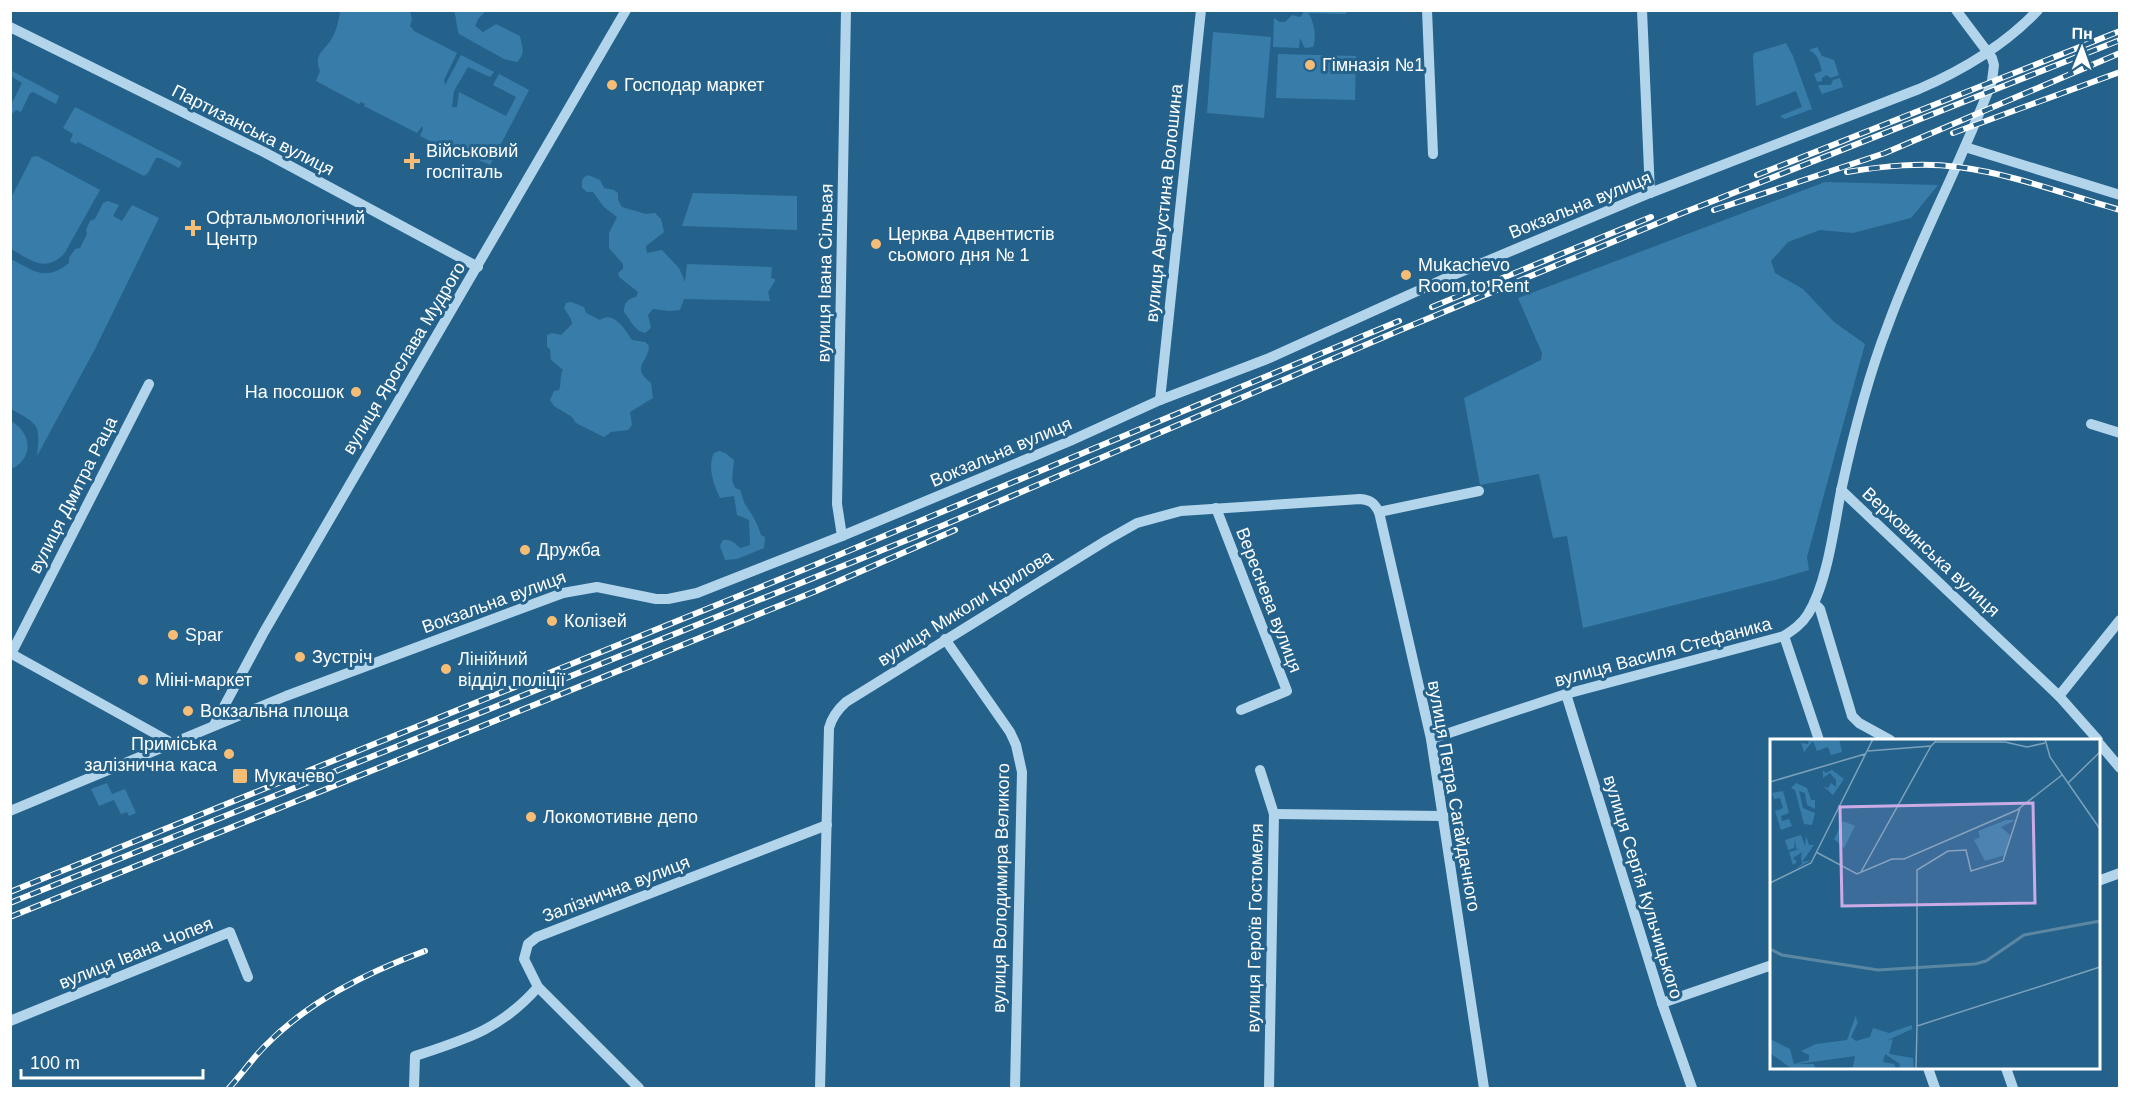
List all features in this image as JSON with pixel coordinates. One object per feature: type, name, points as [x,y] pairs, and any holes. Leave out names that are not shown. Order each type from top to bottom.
[{"type":"street","name":"вулиця Ярослава Мудрого","points":[[214,725],[264,632],[626,10]]},
{"type":"street","name":"вулиця Івана Сільвая","points":[[842,536],[837,504],[846,10]]},
{"type":"street","name":"вулиця Августина Волошина","points":[[1160,400],[1201,10]]},
{"type":"street","points":[[1427,10],[1432,154]]},
{"type":"street","points":[[1642,10],[1650,193]]},
{"type":"street","points":[[1956,10],[1988,52]]},
{"type":"street","name":"Вокзальна вулиця","points":[[10,811],[330,679],[563,593],[597,587],[656,599],[684,597],[842,536],[1070,441],[1160,400],[1267,359],[1444,279],[1650,193],[1954,74],[1988,52],[2026,23],[2038,10]]},
{"type":"street","name":"Партизанська вулиця","points":[[10,27],[264,152],[478,267]]},
{"type":"street","name":"Верховинська вулиця","points":[[1988,52],[1994,65],[1992,81],[1888,323],[1859,412],[1841,490],[2059,696],[2096,739]]},
{"type":"street","points":[[1965,147],[2120,195]]},
{"type":"street","name":"вулиця Дмитра Раца","points":[[11,654],[148,384]]},
{"type":"street","points":[[2091,423],[2120,433]]},
{"type":"street","name":"вулиця Василя Стефаника","points":[[1431,739],[1566,694],[1784,636],[1798,626],[1814,603],[1827,560],[1841,490]]},
{"type":"street","points":[[1379,512],[1479,491]]},
{"type":"street","name":"вулиця Миколи Крилова","points":[[820,1089],[829,728],[832,718],[846,702],[1137,523],[1181,511],[1360,499],[1374,503],[1379,512]]},
{"type":"street","name":"Вереснева вулиця","points":[[1216,508],[1287,691],[1241,710]]},
{"type":"street","name":"вулиця Петра Сагайдачного","points":[[1379,512],[1431,739],[1484,1089]]},
{"type":"street","points":[[1814,603],[1820,609],[1852,716],[1858,723],[1886,739]]},
{"type":"street","points":[[2059,696],[2120,620]]},
{"type":"street","points":[[1784,636],[1818,739]]},
{"type":"street","name":"вулиця Володимира Великого","points":[[945,639],[1010,732],[1020,758],[1022,772],[1015,1089]]},
{"type":"street","points":[[11,654],[172,743]]},
{"type":"street","name":"вулиця Сергія Кульчицького","points":[[1566,694],[1662,1003],[1692,1089]]},
{"type":"street","name":"Верховинська вулиця","points":[[2100,743],[2120,768]]},
{"type":"street","name":"вулиця Героїв Гостомеля","points":[[1260,770],[1274,813],[1269,1089]]},
{"type":"street","points":[[1274,813],[1444,816]]},
{"type":"street","name":"Залізнична вулиця","points":[[639,1089],[538,987],[524,959],[528,944],[537,937],[827,825]]},
{"type":"street","points":[[2100,880],[2120,873]]},
{"type":"street","name":"вулиця Івана Чопея","points":[[10,1021],[230,932],[248,977]]},
{"type":"street","points":[[1662,1003],[1770,966]]},
{"type":"street","points":[[414,1089],[415,1056],[485,1031],[512,1013],[538,987]]},
{"type":"street","points":[[1928,1069],[1935,1089]]},
{"type":"street","points":[[2006,1069],[2013,1089]]},
{"type":"shaded area","points":[[340,11],[410,11],[412,19],[410,26],[414,31],[457,53],[444,80],[445,85],[461,55],[494,72],[490,77],[468,67],[454,91],[452,107],[457,107],[459,92],[506,116],[516,97],[493,85],[499,74],[529,90],[490,165],[462,154],[447,144],[446,149],[420,136],[422,126],[417,133],[364,106],[365,104],[361,102],[359,104],[316,81],[320,71],[318,61],[320,53],[333,37]]},
{"type":"shaded area","points":[[454,11],[486,11],[475,26],[483,32],[496,24],[520,36],[523,50],[520,59],[517,62],[504,59],[459,34]]},
{"type":"shaded area","points":[[1302,11],[1346,11],[1346,14],[1308,13],[1314,30],[1313,47],[1305,48],[1300,38],[1299,48],[1273,47],[1274,18],[1285,22],[1292,15],[1300,17],[1303,14]]},
{"type":"shaded area","points":[[1213,32],[1271,37],[1264,118],[1207,113]]},
{"type":"shaded area","points":[[1786,43],[1812,109],[1785,119],[1780,116],[1802,107],[1796,91],[1756,106],[1753,56],[1754,53]]},
{"type":"shaded area","points":[[1817,47],[1822,56],[1834,60],[1839,75],[1831,78],[1826,75],[1822,81],[1817,82],[1814,74],[1822,71],[1816,56],[1809,50]]},
{"type":"shaded area","points":[[1278,54],[1356,56],[1355,100],[1276,98]]},
{"type":"shaded area","points":[[12,71],[59,96],[56,104],[33,92],[30,93],[21,112],[16,110],[11,115],[11,103],[22,83],[11,76]]},
{"type":"shaded area","points":[[1840,78],[1843,87],[1822,94],[1818,85],[1831,85],[1833,80]]},
{"type":"shaded area","points":[[75,107],[182,162],[179,168],[156,158],[144,176],[78,142],[76,144],[70,141],[73,134],[63,128]]},
{"type":"shaded area","points":[[37,156],[100,190],[64,254],[57,260],[44,264],[11,249],[11,198],[32,157]]},
{"type":"shaded area","points":[[588,175],[600,180],[604,188],[618,193],[618,200],[622,207],[646,214],[655,213],[661,219],[664,232],[646,246],[647,253],[662,250],[679,268],[685,282],[687,264],[772,267],[771,278],[775,281],[768,292],[770,301],[684,299],[680,310],[653,309],[648,315],[651,328],[645,333],[638,330],[624,312],[627,302],[636,297],[638,292],[619,277],[618,273],[623,269],[623,264],[609,248],[609,233],[617,217],[604,207],[593,192],[587,192],[582,188],[583,179]]},
{"type":"shaded area","points":[[1825,182],[1938,185],[1911,218],[1853,233],[1820,230],[1788,242],[1771,261],[1775,273],[1803,289],[1834,322],[1865,344],[1807,557],[1809,570],[1583,628],[1567,536],[1553,538],[1539,474],[1480,485],[1464,398],[1541,360],[1542,353],[1518,298]]},
{"type":"shaded area","points":[[693,193],[797,196],[797,230],[682,226]]},
{"type":"shaded area","points":[[108,201],[119,205],[113,216],[122,221],[132,205],[159,218],[95,349],[37,456],[38,431],[36,426],[11,409],[11,259],[40,273],[61,269],[69,263],[69,258],[75,249],[80,248],[90,221],[95,219],[103,203]]},
{"type":"shaded area","points":[[571,302],[584,307],[586,313],[600,320],[614,319],[632,340],[645,342],[649,346],[641,369],[651,383],[653,398],[630,412],[632,425],[628,430],[611,432],[604,437],[576,423],[572,417],[554,406],[550,400],[554,391],[559,390],[563,370],[551,360],[550,349],[547,347],[547,335],[552,333],[561,335],[572,324],[564,308],[566,303]]},
{"type":"shaded area","points":[[11,421],[23,432],[28,446],[24,459],[11,469]]},
{"type":"shaded area","points":[[719,451],[734,460],[732,480],[735,488],[740,490],[744,503],[761,535],[765,537],[764,548],[737,559],[725,560],[720,546],[723,540],[733,542],[740,548],[750,545],[749,520],[737,515],[734,496],[720,498],[712,476],[711,464],[714,453]]},
{"type":"shaded area","points":[[107,783],[112,794],[125,789],[136,813],[129,816],[127,812],[121,814],[114,800],[99,806],[91,789]]},
{"type":"railway","points":[[1757,175],[2120,31]]},
{"type":"railway","points":[[10,903],[944,525],[1398,331],[1680,214],[2120,40]]},
{"type":"railway","points":[[1714,210],[1885,153],[2120,53]]},
{"type":"railway","points":[[1953,133],[2120,72]]},
{"type":"railway","points":[[1847,172],[1902,165],[1958,167],[2019,180],[2120,210]]},
{"type":"railway","points":[[1432,307],[1651,217]]},
{"type":"railway","points":[[10,892],[805,569],[1399,321]]},
{"type":"railway","points":[[10,917],[816,591],[955,530]]},
{"type":"railway","points":[[229,1088],[265,1046],[300,1015],[360,979],[425,951]]},
{"type":"place","name":"Гімназія №1","points":[[1310,65]]},
{"type":"place","name":"Господар маркет","points":[[612,85]]},
{"type":"place","name":"Військовий госпіталь","points":[[412,161]]},
{"type":"place","name":"Офтальмологічний Центр","points":[[193,228]]},
{"type":"place","name":"Церква Адвентистів сьомого дня № 1","points":[[876,244]]},
{"type":"place","name":"Mukachevo Room to Rent","points":[[1406,275]]},
{"type":"place","name":"На посошок","points":[[356,392]]},
{"type":"place","name":"Дружба","points":[[525,550]]},
{"type":"place","name":"Колізей","points":[[552,621]]},
{"type":"place","name":"Spar","points":[[173,635]]},
{"type":"place","name":"Зустріч","points":[[300,657]]},
{"type":"place","name":"Лінійний відділ поліції","points":[[446,669]]},
{"type":"place","name":"Міні-маркет","points":[[143,680]]},
{"type":"place","name":"Вокзальна площа","points":[[188,711]]},
{"type":"place","name":"Приміська залізнична каса","points":[[229,754]]},
{"type":"place","name":"Мукачево","points":[[240,776]]},
{"type":"place","name":"Локомотивне депо","points":[[531,817]]}]
